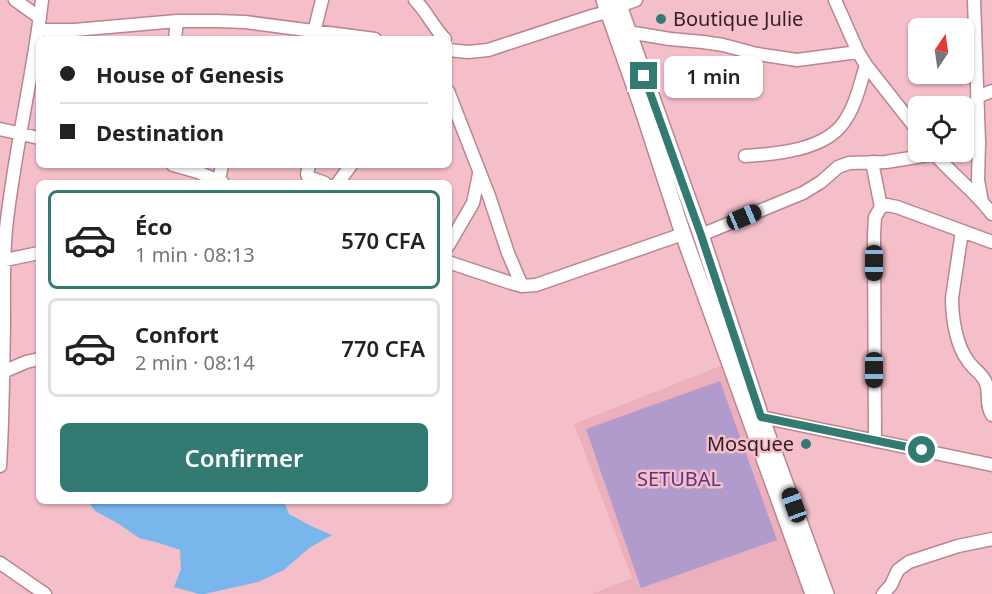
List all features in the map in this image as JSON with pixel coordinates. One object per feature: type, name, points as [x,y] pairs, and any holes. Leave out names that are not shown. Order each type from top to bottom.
[{"type":"main road","points":[[613,5],[628,32],[701,235],[761,417],[826,594]]},
{"type":"main road","points":[[613,5],[641,105],[683,234],[813,594]]},
{"type":"street","points":[[15,0],[39,24],[74,30],[177,21],[245,22],[318,35],[322,0]]},
{"type":"street","points":[[37,36],[42,0]]},
{"type":"street","points":[[415,0],[442,36]]},
{"type":"street","points":[[452,47],[468,52],[488,50],[592,16],[613,5],[636,0]]},
{"type":"street","points":[[835,0],[866,65],[908,118]]},
{"type":"street","points":[[974,0],[978,180],[982,202]]},
{"type":"street","points":[[175,36],[177,21]]},
{"type":"street","points":[[628,32],[723,45],[757,54],[797,60],[858,52]]},
{"type":"street","points":[[0,466],[3,372],[2,261],[36,42]]},
{"type":"street","points":[[746,156],[789,151],[816,143],[836,131],[851,110],[866,65]]},
{"type":"street","points":[[977,97],[992,91]]},
{"type":"street","points":[[452,101],[522,286]]},
{"type":"street","points":[[452,127],[461,124]]},
{"type":"street","points":[[0,129],[36,138]]},
{"type":"street","points":[[701,235],[803,193],[843,164],[886,162],[908,158]]},
{"type":"street","points":[[872,162],[880,207],[875,217],[874,235],[875,441]]},
{"type":"street","points":[[942,162],[992,214]]},
{"type":"street","points":[[184,168],[216,180]]},
{"type":"street","points":[[308,168],[308,177],[316,180]]},
{"type":"street","points":[[185,180],[187,169]]},
{"type":"street","points":[[452,239],[473,203],[480,173]]},
{"type":"street","points":[[880,207],[887,205],[897,207],[992,242]]},
{"type":"street","points":[[962,231],[952,308],[959,346],[969,363],[986,382],[988,407],[992,414]]},
{"type":"street","points":[[452,263],[522,286],[536,285],[683,234]]},
{"type":"street","points":[[2,261],[36,254]]},
{"type":"street","points":[[3,372],[36,360]]},
{"type":"street","points":[[761,417],[992,465]]},
{"type":"street","points":[[884,594],[898,570],[909,562],[958,546],[992,539]]},
{"type":"street","points":[[0,563],[45,594]]},
{"type":"shaded area","name":"SETUBAL","points":[[733,361],[818,594],[592,594],[632,578],[574,424]]},
{"type":"green space","name":"SETUBAL","points":[[720,381],[777,540],[641,588],[586,429]]},
{"type":"water","points":[[90,504],[285,504],[289,514],[332,535],[309,548],[284,570],[258,582],[199,594],[174,587],[181,569],[180,550],[139,538],[95,511]]},
{"type":"place","name":"Boutique Julie","points":[[661,19]]},
{"type":"place","name":"Mosquee","points":[[806,444]]},
{"type":"route","points":[[644,76],[701,235],[761,417],[922,450]]}]
